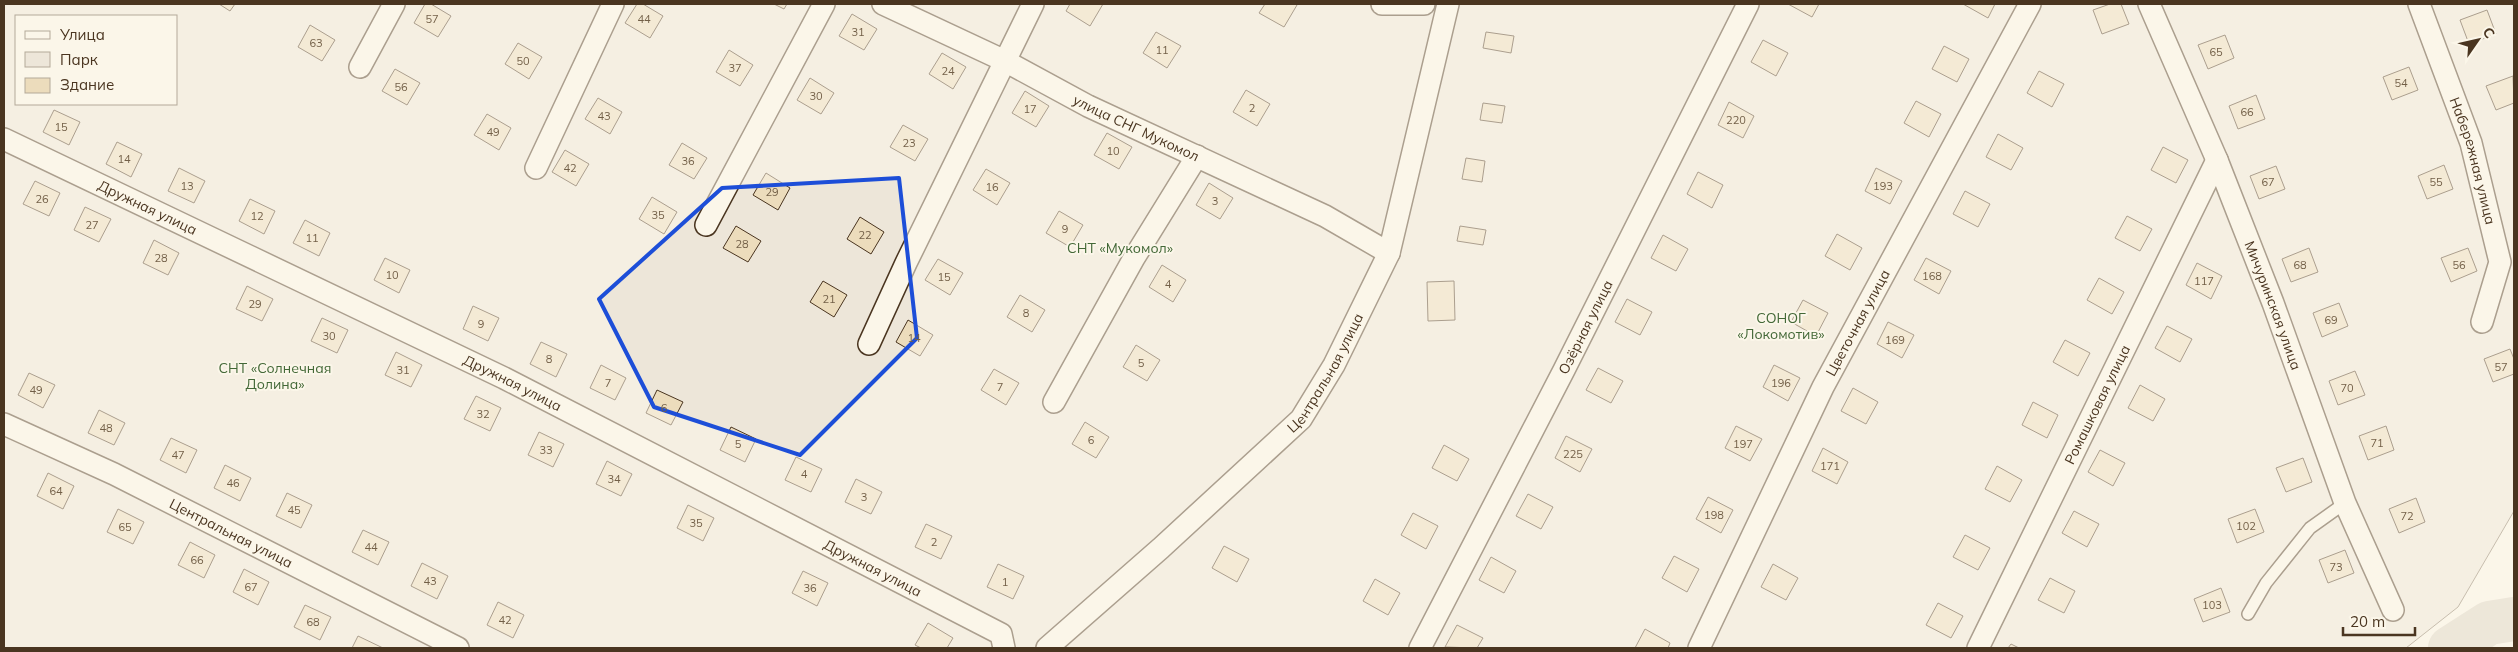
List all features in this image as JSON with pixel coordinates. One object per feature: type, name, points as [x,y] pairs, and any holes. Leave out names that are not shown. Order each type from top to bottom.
[{"type":"street","points":[[360,67],[394,4]]},
{"type":"street","points":[[536,168],[613,4]]},
{"type":"street","points":[[706,225],[824,4]]},
{"type":"street","name":"улица СНГ Мукомол","points":[[883,4],[1005,61],[1088,106],[1325,216],[1389,253]]},
{"type":"street","points":[[869,344],[1033,4]]},
{"type":"street","points":[[1382,4],[1424,4]]},
{"type":"street","name":"Центральная улица","points":[[1047,648],[1300,419],[1334,365],[1389,253],[1448,4]]},
{"type":"street","name":"Озёрная улица","points":[[1420,648],[1564,370],[1748,4]]},
{"type":"street","name":"Цветочная улица","points":[[1699,648],[1823,387],[2030,4]]},
{"type":"street","name":"Мичуринская улица","points":[[2149,4],[2217,160],[2273,303],[2346,504],[2393,610]]},
{"type":"street","name":"Набережная улица","points":[[2419,4],[2471,144],[2500,262],[2482,322]]},
{"type":"street","name":"Дружная улица","points":[[4,138],[504,378],[1001,634],[1004,648]]},
{"type":"street","points":[[1054,402],[1134,258],[1198,156]]},
{"type":"street","name":"Ромашковая улица","points":[[1978,648],[2217,160]]},
{"type":"street","name":"Центральная улица","points":[[4,424],[114,474],[458,648]]},
{"type":"lane","points":[[2248,614],[2266,583],[2310,528],[2346,504]]},
{"type":"highlighted area","points":[[899,178],[917,338],[800,455],[654,407],[599,299],[722,188]]},
{"type":"green space","points":[[4,4],[2514,4],[2514,511],[2458,607],[2406,648],[4,648]]},
{"type":"building","points":[[219,4],[235,4],[230,11]]},
{"type":"building","points":[[425,4],[431,4],[451,16],[438,37],[414,23]]},
{"type":"building","points":[[637,4],[643,4],[663,16],[650,38],[625,23]]},
{"type":"building","points":[[774,4],[787,4],[784,9]]},
{"type":"building","points":[[1070,4],[1103,4],[1090,26],[1066,11]]},
{"type":"building","points":[[1265,4],[1297,5],[1284,27],[1259,13]]},
{"type":"building","points":[[1788,4],[1819,4],[1812,17]]},
{"type":"building","points":[[1963,4],[1995,4],[1988,18]]},
{"type":"building","points":[[2110,4],[2121,4],[2129,24],[2102,34],[2093,10]]},
{"type":"building","points":[[2487,10],[2496,34],[2469,44],[2460,20]]},
{"type":"building","points":[[852,14],[877,29],[864,50],[839,36]]},
{"type":"building","points":[[310,25],[335,40],[322,61],[298,47]]},
{"type":"building","points":[[1156,32],[1181,46],[1167,68],[1143,53]]},
{"type":"building","points":[[1486,32],[1514,36],[1511,53],[1483,48]]},
{"type":"building","points":[[2225,35],[2234,58],[2208,69],[2198,45]]},
{"type":"building","points":[[1763,40],[1788,53],[1776,76],[1751,62]]},
{"type":"building","points":[[518,43],[542,57],[529,79],[505,64]]},
{"type":"building","points":[[1944,46],[1969,59],[1957,82],[1932,69]]},
{"type":"building","points":[[729,50],[753,65],[740,86],[716,72]]},
{"type":"building","points":[[942,53],[966,67],[953,89],[929,74]]},
{"type":"building","points":[[2409,67],[2418,90],[2392,100],[2383,77]]},
{"type":"building","points":[[395,69],[420,83],[407,105],[382,91]]},
{"type":"building","points":[[2039,71],[2064,84],[2052,107],[2027,93]]},
{"type":"building","points":[[2513,76],[2514,103],[2496,110],[2486,86]]},
{"type":"building","points":[[810,78],[834,93],[821,114],[797,100]]},
{"type":"building","points":[[1246,90],[1270,104],[1257,126],[1233,112]]},
{"type":"building","points":[[1025,91],[1049,106],[1036,127],[1012,113]]},
{"type":"building","points":[[2256,95],[2265,119],[2238,129],[2229,106]]},
{"type":"building","points":[[598,98],[622,112],[610,134],[585,119]]},
{"type":"building","points":[[1916,101],[1941,114],[1929,137],[1904,123]]},
{"type":"building","points":[[1729,102],[1754,116],[1743,138],[1718,125]]},
{"type":"building","points":[[1483,103],[1505,106],[1502,123],[1480,120]]},
{"type":"building","points":[[54,110],[80,122],[69,145],[43,132]]},
{"type":"building","points":[[487,114],[511,128],[499,150],[474,135]]},
{"type":"building","points":[[903,125],[928,139],[915,161],[890,147]]},
{"type":"building","points":[[1107,133],[1132,147],[1119,169],[1094,155]]},
{"type":"building","points":[[1998,134],[2023,148],[2011,170],[1986,157]]},
{"type":"building","points":[[117,142],[142,154],[131,177],[106,164]]},
{"type":"building","points":[[682,143],[707,158],[694,179],[669,165]]},
{"type":"building","points":[[2163,147],[2188,160],[2176,183],[2151,170]]},
{"type":"building","points":[[565,150],[589,164],[576,186],[552,172]]},
{"type":"building","points":[[1466,158],[1485,161],[1482,182],[1462,179]]},
{"type":"building","points":[[2444,165],[2453,189],[2427,199],[2418,176]]},
{"type":"building","points":[[2276,166],[2285,189],[2259,199],[2250,176]]},
{"type":"building","points":[[179,168],[205,181],[194,203],[168,191]]},
{"type":"building","points":[[1876,168],[1902,181],[1890,204],[1865,191]]},
{"type":"building","points":[[986,169],[1010,183],[997,205],[973,190]]},
{"type":"building","points":[[1698,172],[1723,185],[1712,208],[1687,194]]},
{"type":"building","points":[[766,173],[790,188],[778,210],[753,195]]},
{"type":"building","points":[[35,181],[60,193],[49,216],[23,204]]},
{"type":"building","points":[[1209,183],[1233,198],[1220,219],[1196,205]]},
{"type":"building","points":[[1965,191],[1990,204],[1978,227],[1953,214]]},
{"type":"building","points":[[652,197],[677,212],[664,234],[639,219]]},
{"type":"building","points":[[250,199],[275,211],[264,234],[239,221]]},
{"type":"building","points":[[85,207],[111,219],[99,242],[74,230]]},
{"type":"building","points":[[1059,211],[1083,225],[1070,247],[1046,233]]},
{"type":"building","points":[[2127,216],[2152,229],[2140,251],[2115,238]]},
{"type":"building","points":[[860,217],[884,232],[871,254],[847,239]]},
{"type":"building","points":[[305,220],[330,233],[319,256],[293,243]]},
{"type":"building","points":[[736,226],[761,241],[748,262],[723,248]]},
{"type":"building","points":[[1460,226],[1486,230],[1483,245],[1457,241]]},
{"type":"building","points":[[1837,234],[1862,248],[1850,270],[1825,256]]},
{"type":"building","points":[[1663,235],[1688,249],[1676,271],[1651,258]]},
{"type":"building","points":[[154,240],[179,253],[168,275],[143,263]]},
{"type":"building","points":[[2309,248],[2318,272],[2291,282],[2282,259]]},
{"type":"building","points":[[2468,248],[2477,271],[2451,282],[2441,258]]},
{"type":"building","points":[[385,258],[410,270],[399,293],[374,280]]},
{"type":"building","points":[[1926,258],[1951,271],[1939,294],[1914,280]]},
{"type":"building","points":[[938,259],[963,273],[950,295],[925,280]]},
{"type":"building","points":[[2197,263],[2222,276],[2211,299],[2186,285]]},
{"type":"building","points":[[1162,265],[1186,280],[1173,302],[1149,287]]},
{"type":"building","points":[[2099,278],[2124,292],[2112,314],[2087,300]]},
{"type":"building","points":[[823,281],[847,295],[834,317],[810,302]]},
{"type":"building","points":[[1454,281],[1455,320],[1428,321],[1427,282]]},
{"type":"building","points":[[247,286],[273,299],[262,321],[236,309]]},
{"type":"building","points":[[1020,295],[1045,310],[1032,332],[1007,317]]},
{"type":"building","points":[[1627,299],[1652,312],[1640,335],[1615,322]]},
{"type":"building","points":[[1803,300],[1828,313],[1816,336],[1791,322]]},
{"type":"building","points":[[2339,303],[2348,326],[2322,337],[2313,313]]},
{"type":"building","points":[[473,306],[499,318],[488,341],[463,329]]},
{"type":"building","points":[[322,318],[348,330],[337,353],[311,341]]},
{"type":"building","points":[[908,320],[933,335],[920,356],[896,342]]},
{"type":"building","points":[[1888,322],[1914,335],[1902,358],[1877,344]]},
{"type":"building","points":[[2167,326],[2192,339],[2180,362],[2155,348]]},
{"type":"building","points":[[2065,340],[2090,353],[2078,376],[2053,362]]},
{"type":"building","points":[[541,342],[567,354],[556,377],[530,364]]},
{"type":"building","points":[[1136,345],[1160,360],[1147,381],[1123,367]]},
{"type":"building","points":[[2510,349],[2514,359],[2514,374],[2493,382],[2484,359]]},
{"type":"building","points":[[396,352],[422,365],[411,387],[385,375]]},
{"type":"building","points":[[601,365],[626,378],[615,400],[590,388]]},
{"type":"building","points":[[1774,365],[1800,378],[1788,401],[1763,387]]},
{"type":"building","points":[[1598,368],[1623,381],[1611,403],[1586,390]]},
{"type":"building","points":[[994,369],[1019,383],[1006,405],[981,390]]},
{"type":"building","points":[[2355,371],[2365,395],[2338,405],[2329,381]]},
{"type":"building","points":[[29,373],[55,385],[43,408],[18,395]]},
{"type":"building","points":[[2140,385],[2165,399],[2153,421],[2128,408]]},
{"type":"building","points":[[1853,388],[1878,402],[1866,424],[1841,411]]},
{"type":"building","points":[[657,390],[683,402],[671,425],[646,413]]},
{"type":"building","points":[[476,396],[501,408],[490,431],[464,419]]},
{"type":"building","points":[[2033,402],[2058,415],[2047,438],[2022,425]]},
{"type":"building","points":[[99,410],[125,423],[114,445],[88,433]]},
{"type":"building","points":[[1085,422],[1109,437],[1096,458],[1072,444]]},
{"type":"building","points":[[1736,426],[1762,439],[1750,461],[1725,448]]},
{"type":"building","points":[[2386,426],[2394,450],[2368,460],[2359,436]]},
{"type":"building","points":[[731,427],[756,439],[745,462],[720,450]]},
{"type":"building","points":[[539,432],[564,444],[553,467],[528,455]]},
{"type":"building","points":[[1566,436],[1592,449],[1580,472],[1555,458]]},
{"type":"building","points":[[171,438],[197,450],[186,473],[160,460]]},
{"type":"building","points":[[1444,445],[1469,459],[1457,481],[1432,468]]},
{"type":"building","points":[[1823,448],[1848,462],[1837,484],[1812,471]]},
{"type":"building","points":[[2100,450],[2125,463],[2113,486],[2088,472]]},
{"type":"building","points":[[796,457],[822,469],[811,492],[785,480]]},
{"type":"building","points":[[2303,458],[2312,482],[2286,492],[2276,468]]},
{"type":"building","points":[[607,461],[632,474],[621,496],[596,484]]},
{"type":"building","points":[[225,465],[251,478],[240,501],[214,488]]},
{"type":"building","points":[[1997,466],[2022,480],[2010,502],[1985,489]]},
{"type":"building","points":[[48,473],[74,486],[63,509],[37,496]]},
{"type":"building","points":[[856,479],[882,492],[871,514],[845,502]]},
{"type":"building","points":[[287,493],[312,505],[301,528],[276,516]]},
{"type":"building","points":[[1528,494],[1553,507],[1541,529],[1516,516]]},
{"type":"building","points":[[1708,497],[1733,510],[1721,533],[1696,519]]},
{"type":"building","points":[[2416,498],[2425,522],[2399,533],[2389,509]]},
{"type":"building","points":[[688,505],[714,518],[703,541],[677,528]]},
{"type":"building","points":[[118,509],[144,522],[133,544],[107,532]]},
{"type":"building","points":[[2255,509],[2264,532],[2237,543],[2228,519]]},
{"type":"building","points":[[2074,511],[2099,524],[2087,547],[2062,533]]},
{"type":"building","points":[[1413,513],[1438,526],[1426,549],[1401,535]]},
{"type":"building","points":[[926,524],[952,536],[941,559],[915,547]]},
{"type":"building","points":[[363,530],[389,542],[378,565],[352,552]]},
{"type":"building","points":[[1965,535],[1990,548],[1978,570],[1953,557]]},
{"type":"building","points":[[190,542],[215,555],[204,578],[178,565]]},
{"type":"building","points":[[1224,546],[1249,559],[1237,582],[1212,568]]},
{"type":"building","points":[[2345,550],[2354,573],[2328,583],[2319,560]]},
{"type":"building","points":[[1674,556],[1699,569],[1687,592],[1662,578]]},
{"type":"building","points":[[1491,557],[1516,571],[1504,593],[1479,580]]},
{"type":"building","points":[[422,563],[448,576],[437,599],[411,586]]},
{"type":"building","points":[[998,564],[1024,576],[1013,599],[987,587]]},
{"type":"building","points":[[1773,564],[1798,578],[1786,600],[1761,587]]},
{"type":"building","points":[[244,569],[269,582],[258,605],[233,592]]},
{"type":"building","points":[[803,571],[828,583],[817,606],[792,593]]},
{"type":"building","points":[[2050,578],[2075,591],[2064,613],[2038,600]]},
{"type":"building","points":[[1375,579],[1400,593],[1388,615],[1363,601]]},
{"type":"building","points":[[2221,588],[2230,612],[2203,622],[2194,599]]},
{"type":"building","points":[[498,602],[524,615],[513,638],[487,625]]},
{"type":"building","points":[[1938,603],[1963,616],[1951,638],[1926,625]]},
{"type":"building","points":[[305,605],[331,617],[320,640],[294,627]]},
{"type":"building","points":[[928,623],[953,638],[947,648],[921,648],[915,645]]},
{"type":"building","points":[[1457,625],[1483,638],[1477,648],[1445,647]]},
{"type":"building","points":[[1645,629],[1670,643],[1668,648],[1635,648]]},
{"type":"building","points":[[358,636],[383,648],[352,648]]},
{"type":"building","points":[[2011,644],[2019,648],[2008,648]]},
{"type":"waterway","points":[[2450,648],[2489,623],[2514,619]]},
{"type":"park label","name":"СНТ «Мукомол»","points":[[1120,248]]},
{"type":"park label","name":"СОНОГ «Локомотив»","points":[[1781,326]]},
{"type":"park label","name":"СНТ «Солнечная Долина»","points":[[275,376]]}]
